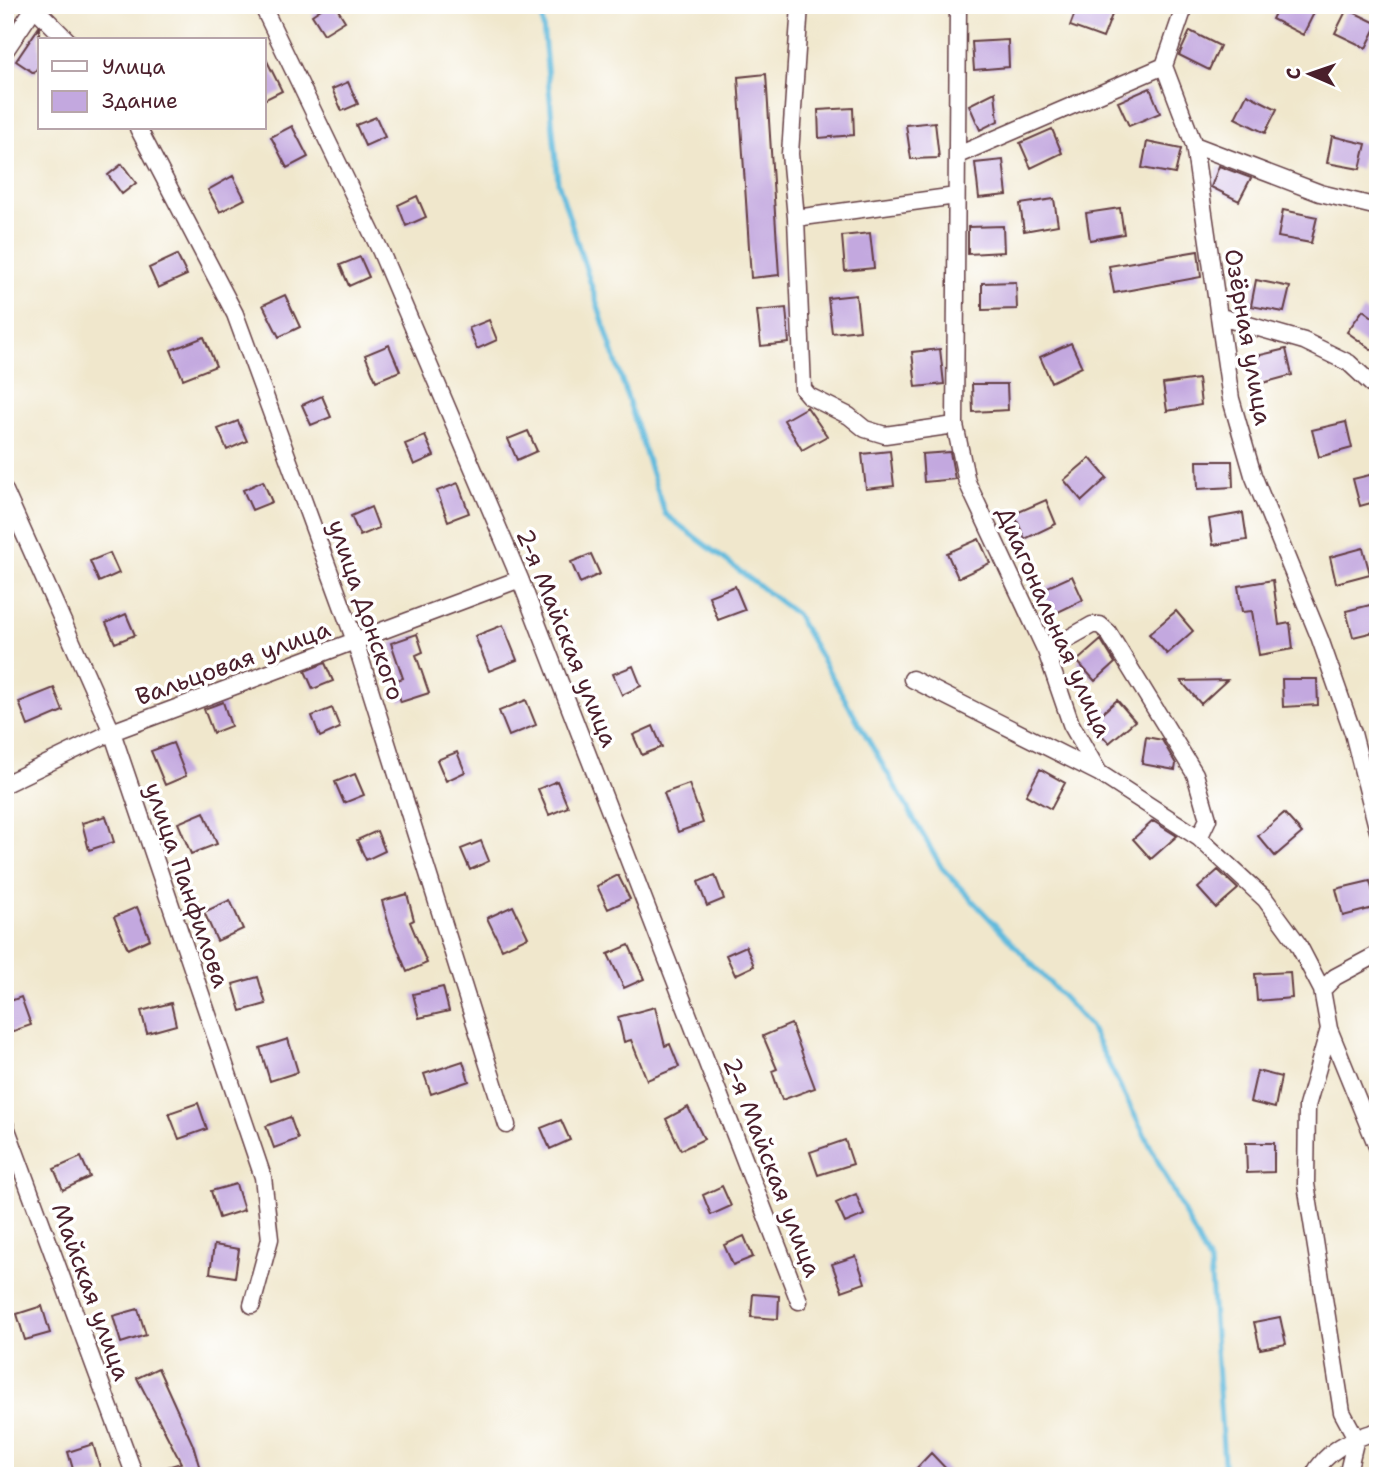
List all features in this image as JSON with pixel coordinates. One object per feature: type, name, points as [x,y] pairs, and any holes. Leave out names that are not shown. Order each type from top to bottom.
[{"type":"street","name":"2-я Майская улица","points":[[262,5],[381,252],[520,579],[799,1301]]},
{"type":"street","points":[[800,5],[790,155],[796,218],[803,389],[809,396],[849,416],[865,429],[885,435],[955,425]]},
{"type":"street","name":"Диагональная улица","points":[[958,5],[955,425],[967,482],[1046,651],[1071,724],[1099,774],[1199,838],[1265,899],[1298,944],[1322,990],[1329,1029],[1378,1149]]},
{"type":"street","points":[[958,155],[1164,66],[1185,5]]},
{"type":"street","points":[[5,51],[34,6],[65,38]]},
{"type":"street","name":"Озёрная улица","points":[[1164,66],[1194,145],[1231,399],[1253,475],[1320,639],[1349,721],[1376,823]]},
{"type":"street","name":"улица Донского","points":[[139,130],[234,314],[355,641],[507,1125]]},
{"type":"street","points":[[1194,145],[1320,194],[1378,207]]},
{"type":"street","points":[[796,218],[956,195]]},
{"type":"street","points":[[1221,317],[1304,341],[1349,363],[1378,390]]},
{"type":"street","name":"улица Панфилова","points":[[5,491],[112,732],[263,1177],[270,1239],[252,1306]]},
{"type":"street","name":"Вальцовая улица","points":[[5,784],[112,732],[520,579]]},
{"type":"street","points":[[1046,651],[1092,625],[1100,625],[1108,632],[1195,774],[1208,819],[1199,838]]},
{"type":"street","points":[[912,679],[1099,774]]},
{"type":"street","points":[[1322,990],[1335,977],[1378,954]]},
{"type":"street","points":[[1329,1029],[1307,1106],[1306,1184],[1342,1412],[1356,1438],[1347,1476]]},
{"type":"street","name":"Майская улица","points":[[5,1124],[135,1476]]},
{"type":"street","points":[[1313,1476],[1322,1459],[1356,1438],[1378,1431]]},
{"type":"building","points":[[327,5],[335,5],[345,21],[324,34],[312,15]]},
{"type":"building","points":[[1078,5],[1094,5],[1113,12],[1103,38],[1070,26]]},
{"type":"building","points":[[1279,5],[1303,5],[1315,11],[1303,35],[1272,19]]},
{"type":"building","points":[[1347,9],[1378,24],[1366,48],[1335,33]]},
{"type":"building","points":[[39,27],[38,67],[34,73],[16,61]]},
{"type":"building","points":[[1190,31],[1220,46],[1209,70],[1179,55]]},
{"type":"building","points":[[1008,40],[1009,67],[974,70],[972,42]]},
{"type":"building","points":[[266,59],[282,91],[266,99]]},
{"type":"building","points":[[766,74],[779,275],[751,278],[738,77]]},
{"type":"building","points":[[348,82],[358,104],[342,111],[332,89]]},
{"type":"building","points":[[1150,88],[1160,113],[1129,126],[1118,102]]},
{"type":"building","points":[[995,92],[998,121],[980,130],[969,105]]},
{"type":"building","points":[[1247,94],[1277,109],[1265,133],[1235,118]]},
{"type":"building","points":[[853,108],[854,135],[819,138],[818,110]]},
{"type":"building","points":[[376,117],[385,137],[365,146],[356,125]]},
{"type":"building","points":[[935,122],[939,158],[911,159],[906,125]]},
{"type":"building","points":[[292,126],[308,157],[287,168],[271,137]]},
{"type":"building","points":[[1052,129],[1062,153],[1031,168],[1020,143]]},
{"type":"building","points":[[1332,136],[1366,144],[1360,169],[1327,163]]},
{"type":"building","points":[[1147,142],[1181,149],[1175,174],[1142,168]]},
{"type":"building","points":[[1003,160],[1007,195],[979,198],[975,163]]},
{"type":"building","points":[[122,164],[136,183],[122,194],[108,175]]},
{"type":"building","points":[[1219,166],[1251,178],[1239,201],[1211,187]]},
{"type":"building","points":[[233,176],[245,199],[220,212],[208,190]]},
{"type":"building","points":[[417,196],[426,217],[406,226],[398,205]]},
{"type":"building","points":[[1054,199],[1058,225],[1024,231],[1020,204]]},
{"type":"building","points":[[1120,208],[1124,234],[1090,240],[1086,213]]},
{"type":"building","points":[[1283,210],[1317,217],[1311,243],[1278,237]]},
{"type":"building","points":[[1003,226],[1004,252],[968,254],[968,227]]},
{"type":"building","points":[[870,233],[874,268],[845,271],[842,236]]},
{"type":"building","points":[[1198,251],[1201,277],[1114,293],[1109,266]]},
{"type":"building","points":[[177,255],[187,275],[158,288],[149,268]]},
{"type":"building","points":[[360,257],[369,277],[349,286],[340,265]]},
{"type":"building","points":[[1256,280],[1290,287],[1284,312],[1251,306]]},
{"type":"building","points":[[1016,282],[1017,309],[982,310],[982,283]]},
{"type":"building","points":[[285,295],[300,327],[279,337],[263,305]]},
{"type":"building","points":[[856,295],[860,330],[832,333],[828,298]]},
{"type":"building","points":[[786,308],[789,343],[761,346],[757,311]]},
{"type":"building","points":[[1363,310],[1378,321],[1378,354],[1347,332]]},
{"type":"building","points":[[489,320],[497,340],[477,349],[469,328]]},
{"type":"building","points":[[204,337],[216,366],[183,379],[171,350]]},
{"type":"building","points":[[1071,343],[1082,367],[1051,382],[1040,357]]},
{"type":"building","points":[[389,345],[400,371],[376,381],[365,355]]},
{"type":"building","points":[[940,349],[944,384],[916,387],[912,352]]},
{"type":"building","points":[[1286,349],[1292,375],[1259,384],[1252,357]]},
{"type":"building","points":[[1198,379],[1201,405],[1167,411],[1163,384]]},
{"type":"building","points":[[972,384],[1007,384],[1008,410],[973,412]]},
{"type":"building","points":[[322,396],[331,417],[311,425],[302,405]]},
{"type":"building","points":[[807,407],[827,436],[802,450],[784,420]]},
{"type":"building","points":[[238,421],[247,441],[227,450],[218,429]]},
{"type":"building","points":[[1346,422],[1352,448],[1319,457],[1312,430]]},
{"type":"building","points":[[528,431],[537,451],[517,460],[508,439]]},
{"type":"building","points":[[425,436],[434,456],[414,465],[405,444]]},
{"type":"building","points":[[890,451],[894,486],[866,489],[862,454]]},
{"type":"building","points":[[950,452],[955,479],[924,482],[922,454]]},
{"type":"building","points":[[1090,458],[1107,478],[1082,501],[1064,480]]},
{"type":"building","points":[[1197,461],[1232,461],[1233,487],[1198,489]]},
{"type":"building","points":[[1378,473],[1378,501],[1360,506],[1353,479]]},
{"type":"building","points":[[263,481],[272,502],[252,510],[243,490]]},
{"type":"building","points":[[458,483],[469,513],[448,521],[437,491]]},
{"type":"building","points":[[1046,500],[1056,524],[1025,539],[1014,514]]},
{"type":"building","points":[[371,507],[379,528],[360,536],[351,516]]},
{"type":"building","points":[[1243,513],[1247,540],[1213,545],[1209,519]]},
{"type":"building","points":[[979,539],[990,563],[958,578],[947,553]]},
{"type":"building","points":[[1363,548],[1370,574],[1336,583],[1330,557]]},
{"type":"building","points":[[110,553],[119,573],[99,582],[90,561]]},
{"type":"building","points":[[591,554],[600,574],[580,583],[571,562]]},
{"type":"building","points":[[1072,576],[1083,600],[1052,615],[1041,590]]},
{"type":"building","points":[[1273,580],[1279,625],[1290,623],[1293,649],[1259,655],[1252,611],[1242,612],[1238,586]]},
{"type":"building","points":[[735,586],[745,610],[718,620],[709,596]]},
{"type":"building","points":[[1378,603],[1378,631],[1353,637],[1346,611]]},
{"type":"building","points":[[1176,611],[1193,631],[1167,654],[1149,634]]},
{"type":"building","points":[[126,614],[135,635],[115,643],[106,623]]},
{"type":"building","points":[[503,625],[517,660],[489,671],[475,636]]},
{"type":"building","points":[[417,634],[423,652],[416,655],[429,693],[401,702],[394,681],[403,678],[391,643]]},
{"type":"building","points":[[1101,640],[1115,663],[1095,681],[1077,661]]},
{"type":"building","points":[[325,663],[333,681],[313,689],[305,671]]},
{"type":"building","points":[[633,666],[641,686],[622,695],[613,674]]},
{"type":"building","points":[[1282,679],[1317,679],[1318,705],[1283,707]]},
{"type":"building","points":[[1227,680],[1201,704],[1181,681]]},
{"type":"building","points":[[54,688],[63,711],[28,726],[19,702]]},
{"type":"building","points":[[526,700],[536,725],[509,736],[499,711]]},
{"type":"building","points":[[1117,700],[1135,721],[1109,743],[1091,723]]},
{"type":"building","points":[[223,702],[231,726],[213,733],[204,709]]},
{"type":"building","points":[[332,708],[340,728],[320,737],[312,716]]},
{"type":"building","points":[[653,726],[662,747],[642,755],[633,735]]},
{"type":"building","points":[[1146,737],[1162,740],[1176,764],[1175,770],[1142,764]]},
{"type":"building","points":[[173,743],[186,776],[165,785],[151,751]]},
{"type":"building","points":[[457,752],[465,772],[446,781],[437,760]]},
{"type":"building","points":[[1040,769],[1065,783],[1051,809],[1026,795]]},
{"type":"building","points":[[355,774],[364,795],[344,803],[335,782]]},
{"type":"building","points":[[557,781],[568,807],[549,815],[538,789]]},
{"type":"building","points":[[689,784],[703,823],[678,832],[664,793]]},
{"type":"building","points":[[204,812],[217,844],[191,854],[178,823]]},
{"type":"building","points":[[1284,813],[1302,833],[1275,856],[1258,836]]},
{"type":"building","points":[[106,816],[114,842],[89,850],[82,823]]},
{"type":"building","points":[[1153,821],[1177,836],[1151,859],[1133,839]]},
{"type":"building","points":[[377,831],[385,851],[366,860],[357,840]]},
{"type":"building","points":[[481,841],[489,861],[470,870],[461,849]]},
{"type":"building","points":[[1218,870],[1238,889],[1216,908],[1198,888]]},
{"type":"building","points":[[618,875],[630,899],[608,909],[597,886]]},
{"type":"building","points":[[715,875],[724,899],[707,906],[698,882]]},
{"type":"building","points":[[1370,881],[1377,907],[1343,916],[1336,889]]},
{"type":"building","points":[[407,894],[414,920],[410,922],[427,963],[407,972],[382,901]]},
{"type":"building","points":[[230,900],[243,929],[217,941],[204,912]]},
{"type":"building","points":[[513,906],[528,937],[502,949],[487,918]]},
{"type":"building","points":[[137,907],[150,939],[128,949],[114,917]]},
{"type":"building","points":[[629,945],[644,979],[624,988],[608,954]]},
{"type":"building","points":[[746,946],[754,966],[735,975],[726,955]]},
{"type":"building","points":[[1290,972],[1292,998],[1257,1001],[1255,974]]},
{"type":"building","points":[[258,977],[266,1004],[241,1011],[233,984]]},
{"type":"building","points":[[443,987],[449,1011],[419,1018],[413,994]]},
{"type":"building","points":[[21,997],[31,1025],[5,1034],[5,1003]]},
{"type":"building","points":[[171,1003],[176,1025],[147,1033],[141,1011]]},
{"type":"building","points":[[655,1007],[665,1046],[670,1044],[679,1067],[647,1080],[631,1040],[624,1042],[618,1017]]},
{"type":"building","points":[[791,1024],[815,1088],[782,1100],[772,1071],[777,1069],[763,1036]]},
{"type":"building","points":[[288,1039],[298,1072],[270,1081],[260,1048]]},
{"type":"building","points":[[463,1061],[469,1081],[431,1094],[424,1074]]},
{"type":"building","points":[[1257,1071],[1281,1077],[1275,1108],[1250,1102]]},
{"type":"building","points":[[198,1103],[207,1129],[179,1139],[169,1113]]},
{"type":"building","points":[[688,1107],[704,1139],[681,1150],[666,1119]]},
{"type":"building","points":[[290,1117],[298,1139],[274,1148],[266,1126]]},
{"type":"building","points":[[561,1120],[570,1140],[550,1149],[541,1128]]},
{"type":"building","points":[[845,1140],[853,1164],[818,1175],[810,1152]]},
{"type":"building","points":[[1246,1143],[1274,1143],[1274,1172],[1247,1173]]},
{"type":"building","points":[[81,1157],[90,1177],[63,1190],[54,1169]]},
{"type":"building","points":[[236,1184],[244,1210],[219,1218],[211,1191]]},
{"type":"building","points":[[722,1186],[731,1206],[711,1215],[703,1195]]},
{"type":"building","points":[[856,1194],[864,1215],[845,1223],[836,1203]]},
{"type":"building","points":[[744,1236],[753,1257],[733,1265],[724,1245]]},
{"type":"building","points":[[214,1245],[239,1249],[235,1277],[210,1273]]},
{"type":"building","points":[[856,1256],[865,1283],[842,1291],[832,1264]]},
{"type":"building","points":[[753,1294],[779,1296],[778,1319],[751,1317]]},
{"type":"building","points":[[42,1306],[50,1333],[25,1340],[17,1314]]},
{"type":"building","points":[[138,1309],[146,1335],[121,1343],[113,1316]]},
{"type":"building","points":[[1280,1317],[1286,1344],[1260,1349],[1254,1322]]},
{"type":"building","points":[[158,1368],[193,1445],[202,1476],[151,1476],[150,1472],[181,1463],[137,1378]]},
{"type":"building","points":[[93,1444],[101,1471],[75,1476],[68,1452]]},
{"type":"building","points":[[931,1453],[953,1476],[909,1476]]},
{"type":"waterway","points":[[541,5],[558,182],[665,514],[796,614],[942,868],[1089,1025],[1210,1264],[1225,1476]]}]
